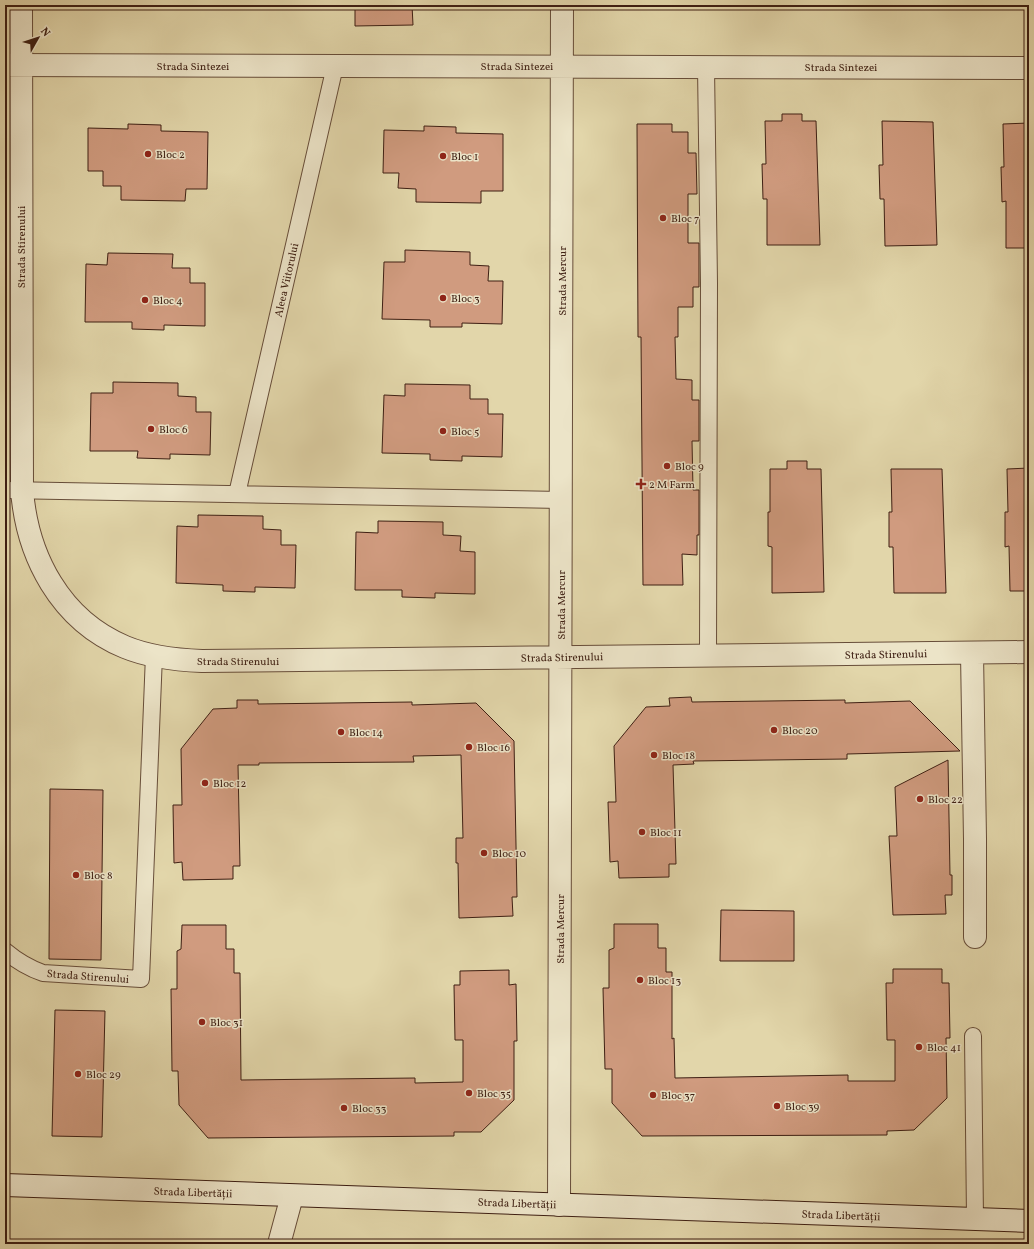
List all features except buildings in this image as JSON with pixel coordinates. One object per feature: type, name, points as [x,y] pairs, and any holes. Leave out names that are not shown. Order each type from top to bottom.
[{"type":"street","name":"Strada Stirenului","points":[[21,5],[13,65],[13,490],[23,507],[30,538],[51,585],[75,613],[109,639],[126,647],[154,655],[177,660],[202,662],[1029,652]]},
{"type":"street","name":"Strada Mercur","points":[[559,1205],[562,5]]},
{"type":"street","name":"Strada Sintezei","points":[[13,65],[1029,68]]},
{"type":"street","points":[[972,653],[975,937]]},
{"type":"street","name":"Strada Libertății","points":[[5,1185],[1029,1221]]},
{"type":"street","points":[[279,1244],[292,1196]]},
{"type":"lane","name":"Aleea Viitorului","points":[[237,494],[335,66]]},
{"type":"lane","points":[[706,67],[709,282],[708,655]]},
{"type":"lane","points":[[13,490],[561,500]]},
{"type":"lane","name":"Strada Stirenului","points":[[5,951],[19,962],[43,973],[141,979],[154,655]]},
{"type":"lane","points":[[973,1036],[975,1219]]},
{"type":"place","name":"Bloc 2","points":[[148,154]]},
{"type":"place","name":"Bloc 1","points":[[443,156]]},
{"type":"place","name":"Bloc 7","points":[[663,218]]},
{"type":"place","name":"Bloc 3","points":[[443,298]]},
{"type":"place","name":"Bloc 4","points":[[145,300]]},
{"type":"place","name":"Bloc 6","points":[[151,429]]},
{"type":"place","name":"Bloc 5","points":[[443,431]]},
{"type":"place","name":"Bloc 9","points":[[667,466]]},
{"type":"place","name":"2 M Farm","points":[[641,484]]},
{"type":"place","name":"Bloc 20","points":[[774,730]]},
{"type":"place","name":"Bloc 14","points":[[341,732]]},
{"type":"place","name":"Bloc 16","points":[[469,747]]},
{"type":"place","name":"Bloc 18","points":[[654,755]]},
{"type":"place","name":"Bloc 12","points":[[205,783]]},
{"type":"place","name":"Bloc 22","points":[[920,799]]},
{"type":"place","name":"Bloc 11","points":[[642,832]]},
{"type":"place","name":"Bloc 10","points":[[484,853]]},
{"type":"place","name":"Bloc 8","points":[[76,875]]},
{"type":"place","name":"Bloc 13","points":[[640,980]]},
{"type":"place","name":"Bloc 31","points":[[202,1022]]},
{"type":"place","name":"Bloc 41","points":[[919,1047]]},
{"type":"place","name":"Bloc 29","points":[[78,1074]]},
{"type":"place","name":"Bloc 35","points":[[469,1093]]},
{"type":"place","name":"Bloc 37","points":[[653,1095]]},
{"type":"place","name":"Bloc 39","points":[[777,1106]]},
{"type":"place","name":"Bloc 33","points":[[344,1108]]}]
